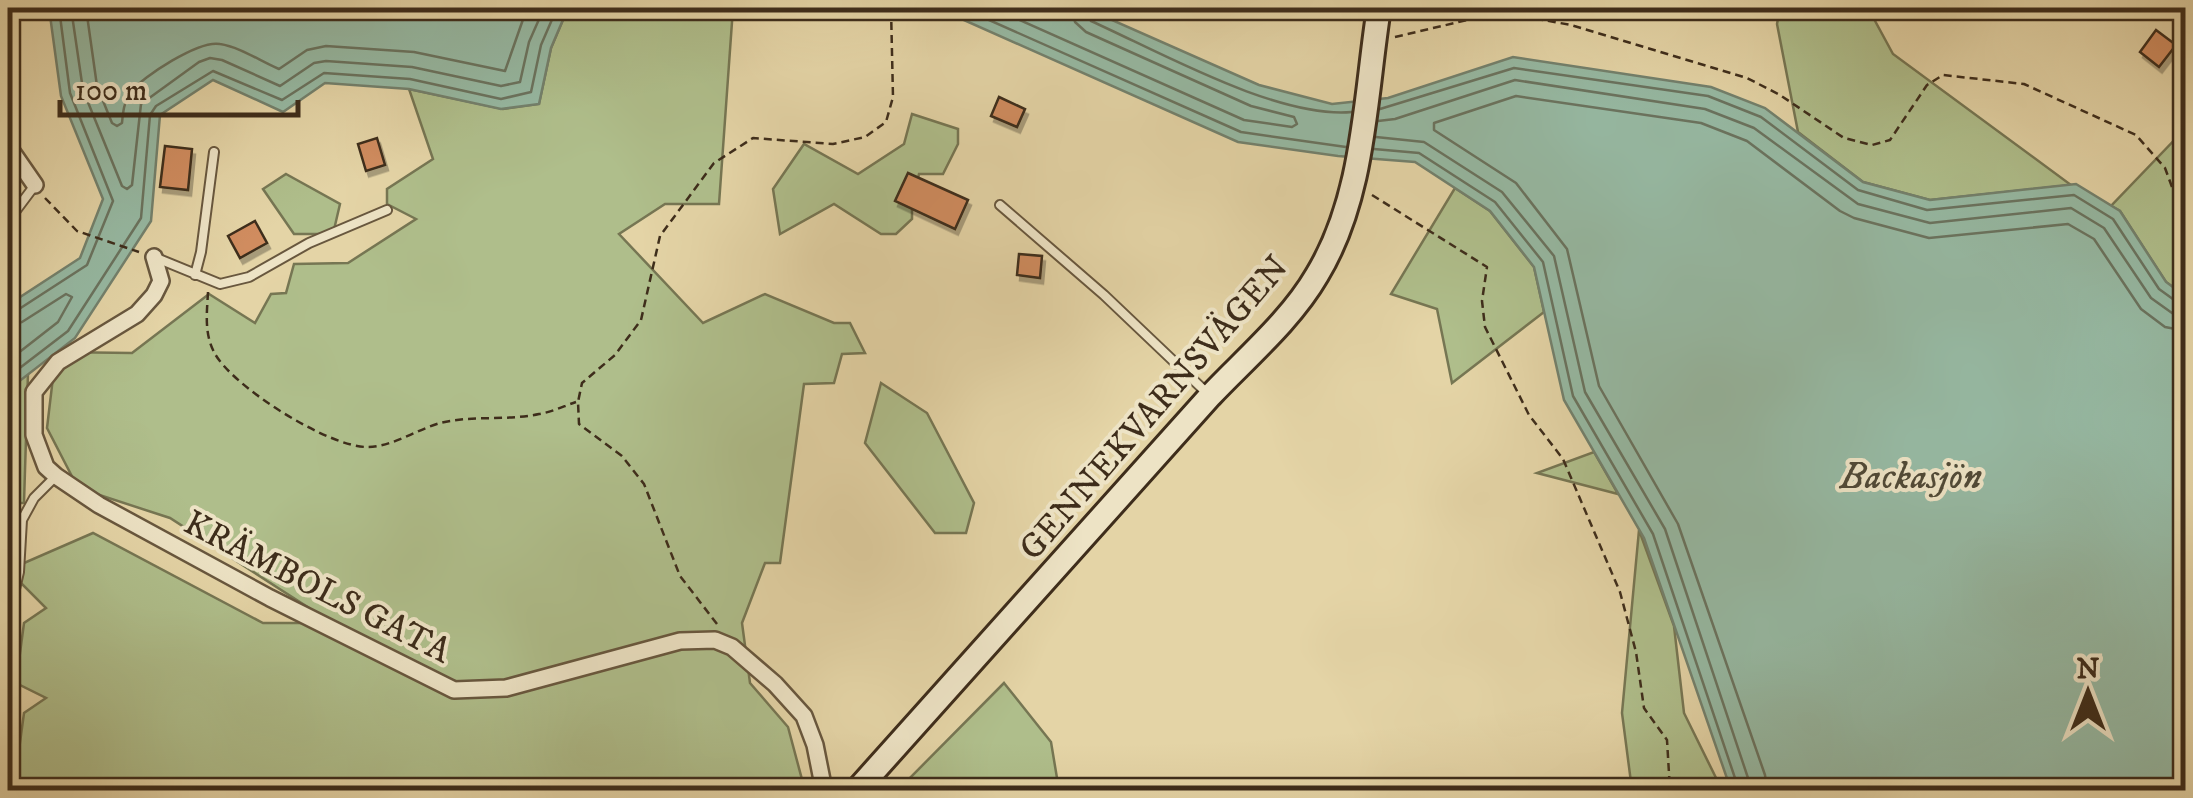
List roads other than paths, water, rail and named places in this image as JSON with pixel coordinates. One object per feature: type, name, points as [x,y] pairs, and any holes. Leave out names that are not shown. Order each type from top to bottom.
[{"type":"street","name":"GENNEKVARNSVÄGEN","points":[[856,790],[1317,277],[1344,219],[1358,158],[1379,8]]},
{"type":"street","points":[[8,146],[35,185]]},
{"type":"street","points":[[56,476],[46,467],[36,445],[34,392],[58,362],[137,314],[154,295],[160,281],[154,257]]},
{"type":"street","name":"KRÄMBOLS GATA","points":[[56,476],[100,505],[270,598],[454,690],[506,688],[680,641],[716,640],[726,644],[775,684],[804,716],[815,745],[824,790]]},
{"type":"lane","points":[[195,275],[214,152]]},
{"type":"lane","points":[[8,221],[35,185]]},
{"type":"lane","points":[[1000,206],[1104,295],[1210,396]]},
{"type":"lane","points":[[154,257],[220,284],[248,277],[309,243],[387,210]]},
{"type":"lane","points":[[8,619],[18,572],[22,520],[34,498],[56,476]]},
{"type":"water","points":[[49,8],[568,8],[551,48],[539,104],[501,109],[409,89],[325,83],[283,112],[213,80],[160,115],[151,221],[75,338],[8,390],[8,305],[80,258],[103,199],[61,96]]},
{"type":"water","name":"Backasjön","points":[[937,8],[1085,8],[1259,85],[1332,104],[1388,98],[1513,57],[1711,87],[1765,108],[1863,182],[1930,200],[2076,184],[2120,211],[2166,282],[2185,296],[2185,790],[1731,790],[1644,538],[1564,400],[1534,267],[1490,211],[1415,162],[1238,142]]}]
